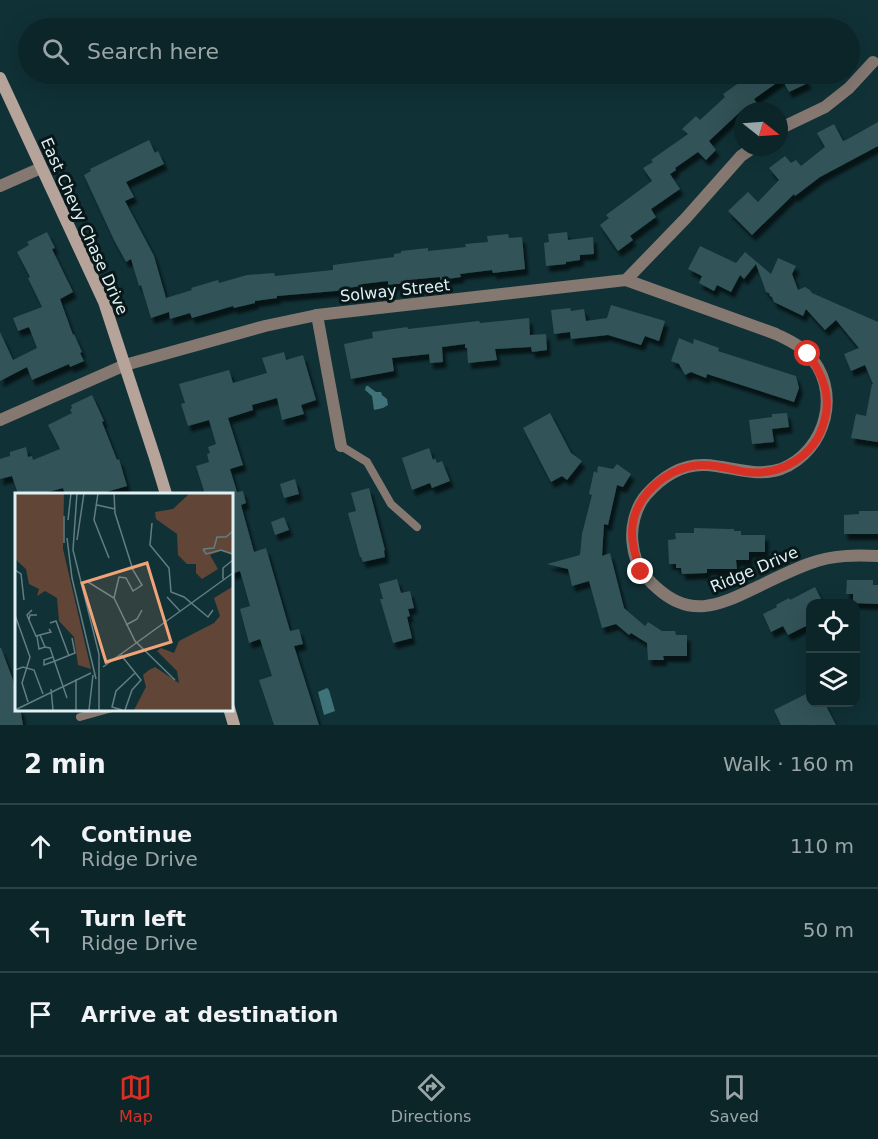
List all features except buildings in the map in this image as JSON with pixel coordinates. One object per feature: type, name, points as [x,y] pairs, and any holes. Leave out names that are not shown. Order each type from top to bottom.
[{"type":"main road","name":"East Chevy Chase Drive","points":[[0,78],[104,302],[166,493]]},
{"type":"main road","points":[[230,710],[234,725]]},
{"type":"street","points":[[860,76],[873,62]]},
{"type":"street","points":[[788,125],[825,107],[853,84]]},
{"type":"street","points":[[626,280],[686,218],[741,156]]},
{"type":"street","points":[[0,186],[41,168]]},
{"type":"street","name":"Solway Street","points":[[0,420],[125,365],[265,326],[317,315],[626,280]]},
{"type":"street","name":"Ridge Drive","points":[[626,280],[776,334],[794,343],[808,354],[818,368],[827,398],[827,413],[815,442],[799,459],[789,465],[763,473],[704,465],[690,467],[664,477],[654,486],[642,500],[632,530],[635,558],[641,572],[651,583],[675,601],[703,607],[729,601],[773,579],[823,559],[852,555],[878,556]]},
{"type":"street","points":[[317,315],[341,446]]},
{"type":"lane","points":[[341,446],[367,462],[391,504],[417,527]]},
{"type":"lane","points":[[81,717],[105,710]]},
{"type":"water","points":[[366,386],[376,392],[381,392],[387,399],[388,405],[374,410],[372,396],[365,390]]},
{"type":"water","points":[[327,688],[335,711],[324,715],[318,692]]},
{"type":"route","points":[[641,572],[635,558],[633,544],[632,530],[635,516],[642,500],[664,477],[676,471],[704,465],[763,473],[789,465],[799,459],[815,442],[827,413],[827,398],[818,368],[808,354]]}]
